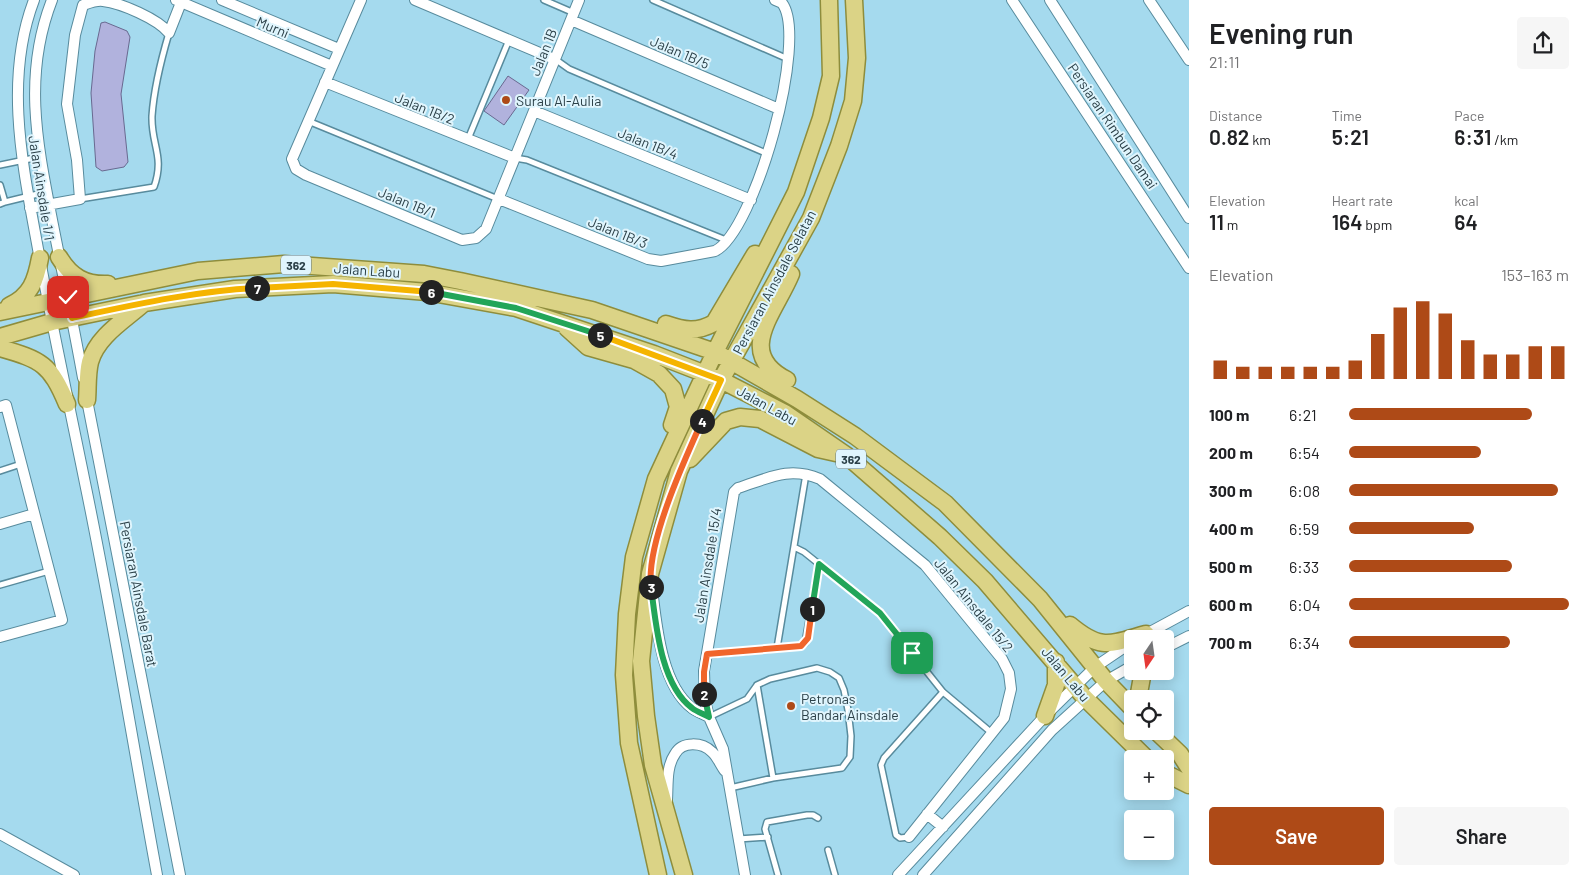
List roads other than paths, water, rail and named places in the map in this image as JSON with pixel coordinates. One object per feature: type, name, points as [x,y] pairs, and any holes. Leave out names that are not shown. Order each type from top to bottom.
[{"type":"main road","name":"Persiaran Ainsdale Selatan","points":[[663,465],[715,352],[796,192],[821,118],[831,76],[829,0]]},
{"type":"main road","name":"Persiaran Ainsdale Selatan","points":[[684,875],[653,765],[641,661],[650,574],[679,471],[721,380],[811,218],[836,155],[853,101],[857,58],[854,0]]},
{"type":"main road","points":[[564,303],[593,303],[685,330],[703,329],[714,322],[742,273],[779,225]]},
{"type":"main road","points":[[800,238],[787,284],[763,331],[760,348],[762,359],[771,372],[801,388],[839,415],[855,436]]},
{"type":"main road","points":[[59,257],[66,269],[81,280],[104,284],[132,283]]},
{"type":"main road","points":[[0,311],[24,298],[32,287],[40,258]]},
{"type":"main road","name":"Jalan Labu","points":[[0,311],[198,271],[284,264],[424,274],[592,310],[715,352],[855,436],[945,503],[1040,599],[1106,681],[1124,700]]},
{"type":"main road","name":"Jalan Labu","points":[[0,338],[52,322],[144,302],[235,289],[333,284],[428,292],[516,308],[654,354],[705,376],[721,380],[785,413],[846,455],[940,537],[985,581],[1056,662],[1080,693],[1138,750]]},
{"type":"main road","points":[[87,400],[90,362],[96,348],[106,334],[123,322],[144,302]]},
{"type":"main road","points":[[562,323],[588,347],[634,360],[659,374],[673,389],[678,407],[663,465],[634,557],[627,614],[624,675],[629,743],[658,875]]},
{"type":"main road","points":[[0,348],[33,358],[49,369],[67,404]]},
{"type":"main road","points":[[679,471],[726,422],[740,417],[760,419],[818,449],[846,455]]},
{"type":"main road","points":[[1040,599],[1086,638],[1099,643],[1124,641]]},
{"type":"main road","points":[[1044,716],[1056,684],[1056,662]]},
{"type":"main road","points":[[1165,740],[1180,754],[1189,768]]},
{"type":"main road","points":[[1174,778],[1189,785]]},
{"type":"street","name":"Jalan Ainsdale 1/1","points":[[34,0],[24,26],[18,93],[22,160],[52,322]]},
{"type":"street","name":"Jalan Ainsdale 1/1","points":[[52,0],[39,41],[34,93],[39,157],[72,318]]},
{"type":"street","points":[[30,208],[80,199],[77,160],[67,104],[75,35],[84,5],[102,0],[129,9],[162,24],[169,33]]},
{"type":"street","name":"Murni","points":[[222,0],[339,49]]},
{"type":"street","points":[[308,121],[361,0]]},
{"type":"street","points":[[415,0],[554,59]]},
{"type":"street","name":"Jalan 1B","points":[[499,199],[579,0]]},
{"type":"street","points":[[729,241],[751,200],[769,154],[779,109],[788,59],[788,14],[782,3],[775,0]]},
{"type":"street","name":"Persiaran Rimbun Damai","points":[[1012,0],[1189,268]]},
{"type":"street","name":"Persiaran Rimbun Damai","points":[[1050,0],[1189,218]]},
{"type":"street","points":[[1149,0],[1189,60]]},
{"type":"street","name":"Murni","points":[[180,1],[332,66]]},
{"type":"street","points":[[169,33],[180,1]]},
{"type":"street","name":"Jalan 1B/5","points":[[572,16],[779,109]]},
{"type":"street","points":[[266,39],[274,22]]},
{"type":"street","name":"Jalan 1B/2","points":[[325,82],[515,158]]},
{"type":"street","name":"Jalan 1B/4","points":[[534,111],[751,200]]},
{"type":"street","name":"Jalan 1B/1","points":[[308,121],[292,159],[296,169],[306,175],[462,240],[476,238],[486,229],[499,199]]},
{"type":"street","name":"Jalan 1B/3","points":[[499,199],[648,260],[661,261],[715,251],[729,241]]},
{"type":"street","name":"Persiaran Ainsdale Barat","points":[[72,318],[180,875]]},
{"type":"street","points":[[52,322],[67,404],[87,493],[157,875]]},
{"type":"street","points":[[0,637],[62,620],[22,464],[3,406]]},
{"type":"street","name":"Jalan Ainsdale 15/4","points":[[726,774],[723,749],[709,717],[703,684],[734,492],[738,488],[790,472],[806,473]]},
{"type":"street","name":"Jalan Ainsdale 15/2","points":[[806,473],[820,479],[924,565],[1002,659],[1009,673],[1011,690],[1004,718],[909,837]]},
{"type":"street","points":[[0,524],[34,514]]},
{"type":"street","points":[[650,574],[658,639],[675,687],[691,708],[709,717]]},
{"type":"street","points":[[1153,630],[1189,610]]},
{"type":"street","points":[[1174,644],[1189,636]]},
{"type":"street","points":[[923,875],[1052,730],[1080,693],[1095,667],[1124,648]]},
{"type":"street","points":[[898,875],[1044,716],[1080,693],[1124,671]]},
{"type":"street","points":[[667,819],[669,770],[675,753],[684,745],[698,745],[712,752],[726,774],[730,788],[737,839],[745,875]]},
{"type":"street","points":[[927,814],[943,827]]},
{"type":"street","points":[[0,834],[70,874]]},
{"type":"lane","points":[[544,0],[572,16]]},
{"type":"lane","points":[[654,0],[788,59]]},
{"type":"lane","points":[[80,199],[154,188],[160,172],[159,155],[152,118],[160,67],[169,33]]},
{"type":"lane","points":[[468,139],[510,40]]},
{"type":"lane","points":[[554,59],[569,68],[769,154]]},
{"type":"lane","points":[[308,121],[499,199]]},
{"type":"lane","points":[[0,165],[39,157]]},
{"type":"lane","points":[[515,158],[527,160],[729,241]]},
{"type":"lane","points":[[0,185],[2,203],[46,192]]},
{"type":"lane","points":[[0,471],[22,464]]},
{"type":"lane","points":[[777,648],[806,473]]},
{"type":"lane","points":[[794,547],[804,552],[880,613],[943,692],[993,734]]},
{"type":"lane","points":[[707,654],[801,646],[808,638],[819,564]]},
{"type":"lane","points":[[0,585],[49,570]]},
{"type":"lane","points":[[709,717],[747,698],[757,685],[817,668],[830,672],[839,678],[844,690],[851,736],[850,757],[842,768],[772,778],[730,788]]},
{"type":"lane","points":[[757,685],[772,778]]},
{"type":"lane","points":[[909,837],[900,838],[896,835],[882,765],[884,758],[943,692]]},
{"type":"lane","points":[[778,875],[765,826],[773,820],[807,815],[813,815],[818,818]]},
{"type":"lane","points":[[737,839],[768,837]]},
{"type":"lane","points":[[828,850],[834,875]]},
{"type":"place","name":"Surau Al-Aulia","points":[[506,100]]},
{"type":"place","name":"Petronas Bandar Ainsdale","points":[[791,706]]}]
